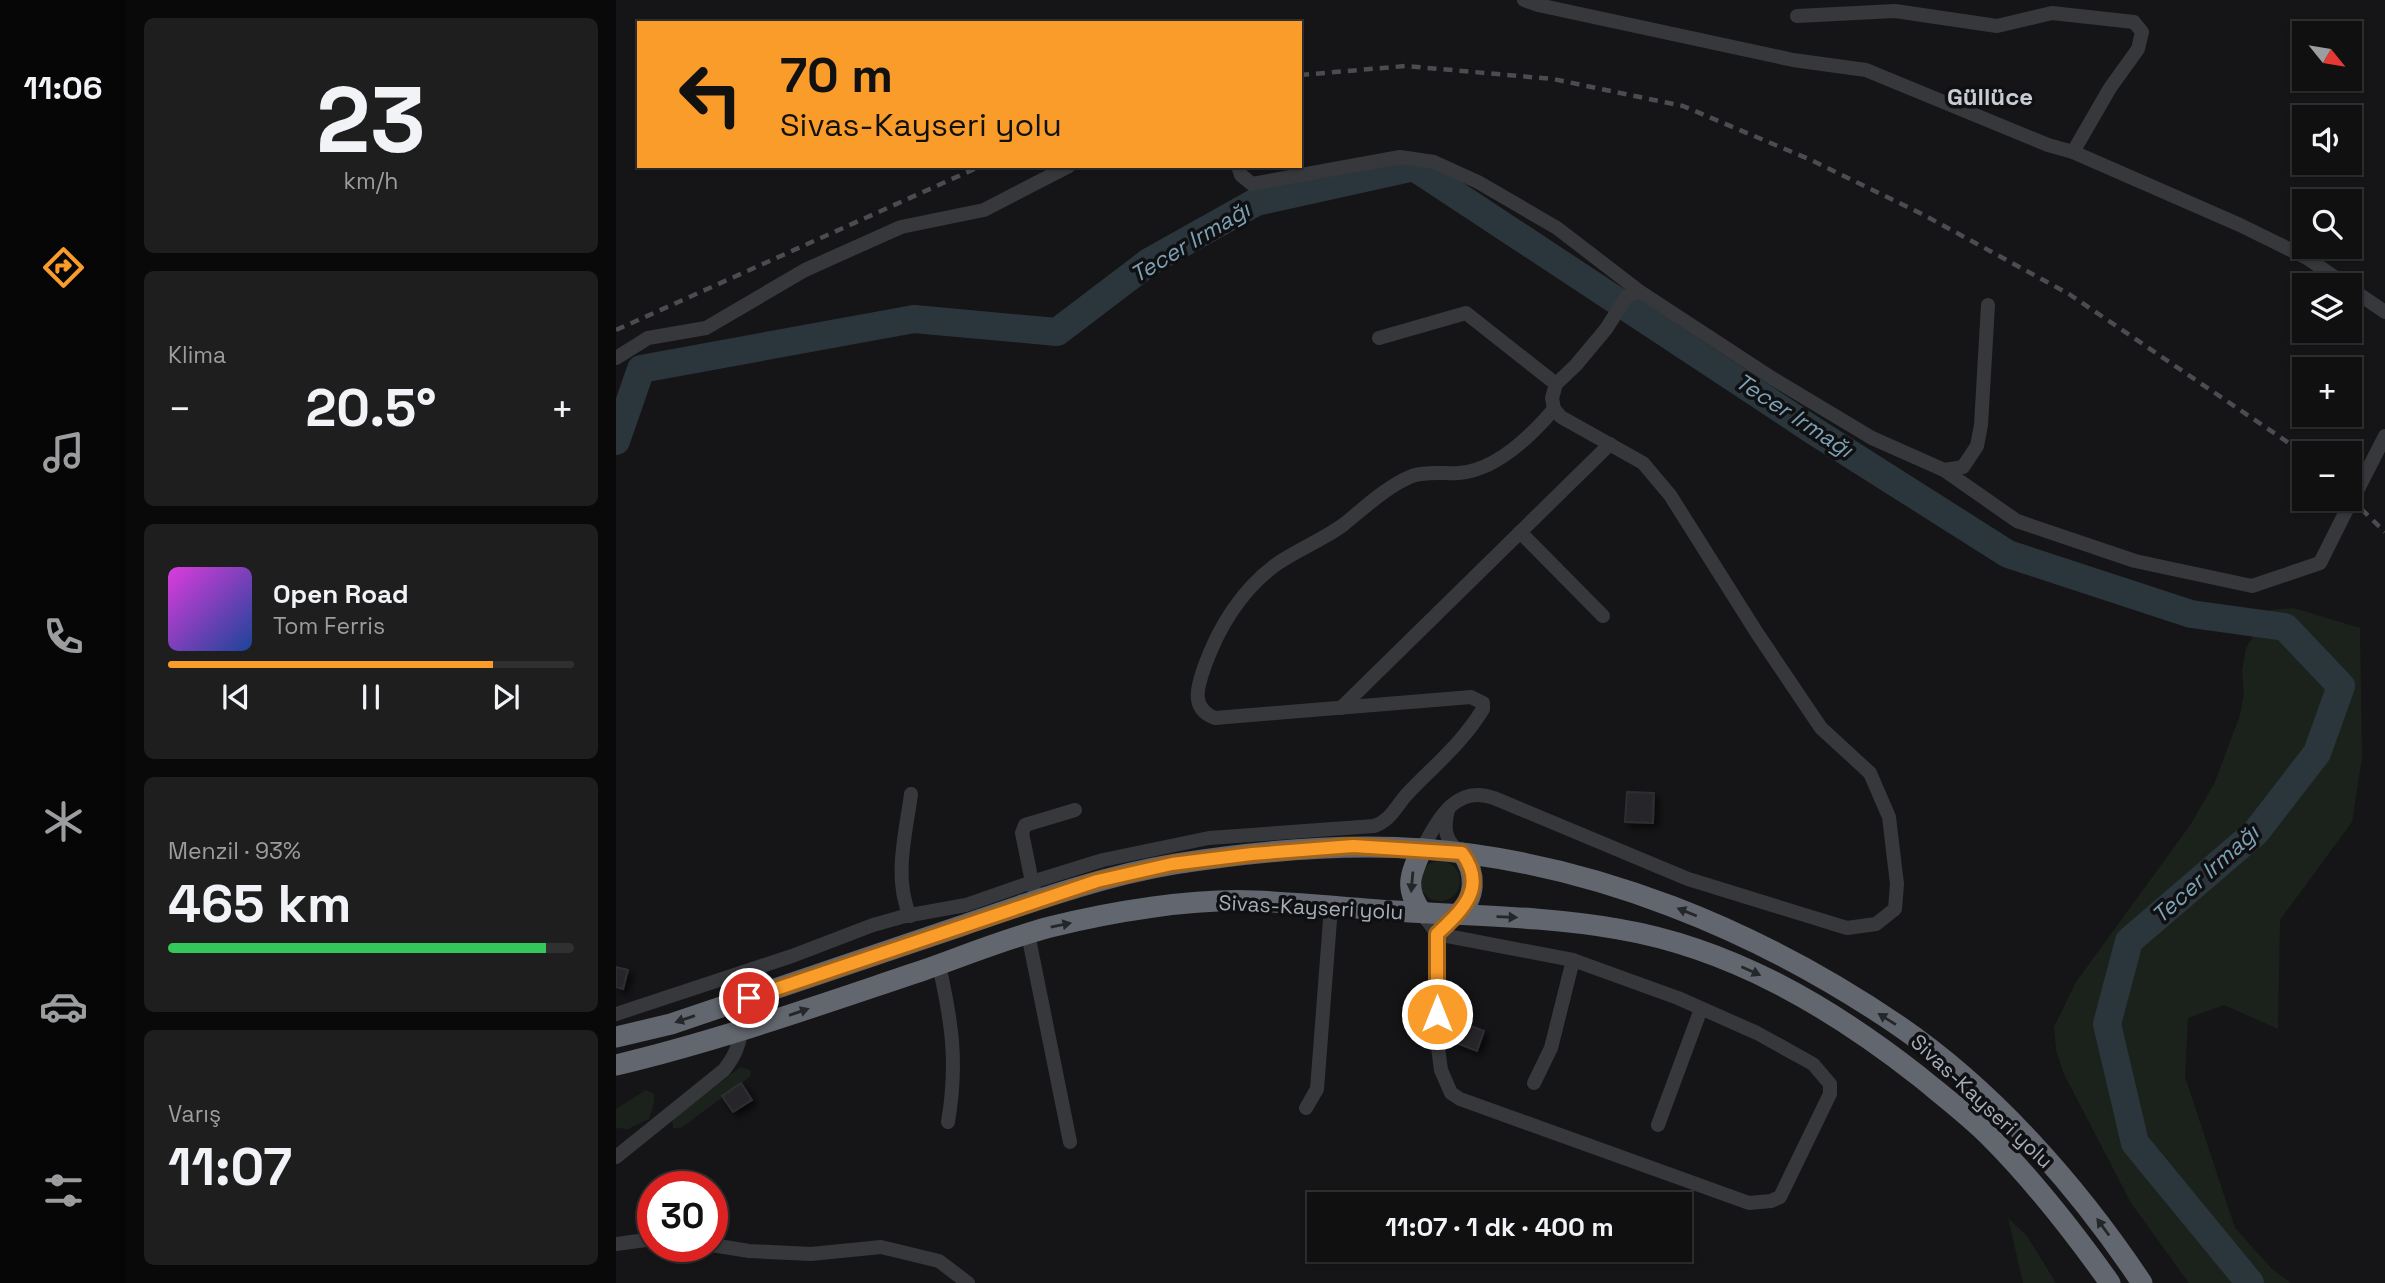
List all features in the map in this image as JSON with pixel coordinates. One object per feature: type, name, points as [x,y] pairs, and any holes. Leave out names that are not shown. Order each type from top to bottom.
[{"type":"highway","name":"Sivas-Kayseri yolu","points":[[616,1037],[671,1024],[1035,891],[1097,881],[1172,864],[1252,854],[1353,846],[1462,853],[1549,869],[1679,909],[1809,970],[1900,1027],[1959,1073],[2058,1170],[2142,1283]]},
{"type":"highway","points":[[1422,849],[1410,885],[1413,898],[1422,913]]},
{"type":"highway","points":[[1457,915],[1466,904],[1473,881],[1471,869],[1462,853]]},
{"type":"highway","name":"Sivas-Kayseri yolu","points":[[616,1065],[741,1031],[1050,927],[1146,909],[1198,902],[1252,901],[1543,918],[1621,929],[1711,954],[1794,992],[1891,1054],[1987,1133],[2027,1175],[2110,1283]]},
{"type":"street","points":[[1524,0],[1793,60],[1866,70],[2048,145],[2073,152],[2240,225],[2306,258],[2328,273]]},
{"type":"street","points":[[1797,16],[1895,11],[1997,26],[2052,13],[2134,22],[2142,32],[2138,49],[2110,89],[2073,152]]},
{"type":"street","points":[[1239,168],[1241,175],[1252,184],[1400,157],[1434,162],[1478,182],[1557,228],[1633,293],[1872,438],[1944,470],[2017,521],[2135,561],[2252,586],[2320,563],[2385,436]]},
{"type":"street","points":[[616,358],[648,338],[706,328],[805,271],[901,227],[984,210],[1065,168]]},
{"type":"street","points":[[1422,849],[1435,825],[1448,809],[1469,794],[1484,794],[1688,879],[1847,928],[1877,924],[1895,909],[1897,884],[1889,817],[1870,773],[1821,728],[1670,495],[1643,463],[1561,416],[1554,409],[1552,398],[1556,384],[1576,365],[1633,293]]},
{"type":"street","points":[[2362,296],[2385,312]]},
{"type":"street","points":[[1944,470],[1964,467],[1977,446],[1981,425],[1987,305]]},
{"type":"street","points":[[1379,338],[1466,313],[1556,384]]},
{"type":"street","points":[[616,1014],[873,925],[1035,891],[1103,860],[1209,838],[1381,824],[1408,793],[1462,741],[1483,709],[1483,703],[1471,696],[1216,718],[1203,710],[1196,693],[1208,657],[1239,601],[1274,566],[1325,537],[1367,505],[1411,477],[1427,473],[1460,473],[1488,464],[1532,434],[1554,409]]},
{"type":"street","points":[[1341,708],[1610,444]]},
{"type":"street","points":[[1520,533],[1603,616]]},
{"type":"street","points":[[909,916],[902,898],[901,880],[911,794]]},
{"type":"street","points":[[1448,809],[1446,834],[1450,844],[1462,853]]},
{"type":"street","points":[[1035,891],[1022,833],[1024,825],[1075,810]]},
{"type":"street","points":[[1306,1108],[1317,1089],[1331,907]]},
{"type":"street","points":[[1422,913],[1437,934],[1437,1040],[1441,1070],[1451,1093],[1460,1099],[1749,1203],[1772,1201],[1780,1197],[1830,1094],[1830,1084],[1813,1064],[1757,1033],[1624,977],[1573,960],[1437,934]]},
{"type":"street","points":[[1437,934],[1457,915]]},
{"type":"street","points":[[1028,934],[1070,1142]]},
{"type":"street","points":[[1534,1083],[1551,1048],[1573,960]]},
{"type":"street","points":[[939,965],[954,1045],[955,1072],[948,1122]]},
{"type":"street","points":[[1658,1125],[1701,1009]]},
{"type":"street","points":[[616,1157],[724,1070],[740,1045],[741,1031]]},
{"type":"street","points":[[616,1244],[637,1241]]},
{"type":"street","points":[[728,1248],[811,1254],[881,1247],[939,1261],[968,1283]]},
{"type":"shaded area","points":[[2294,608],[2360,628],[2362,758],[2352,822],[2280,920],[2278,1029],[2224,1005],[2188,1018],[2185,1077],[2235,1228],[2272,1269],[2291,1283],[2189,1283],[2131,1203],[2064,1074],[2056,1050],[2054,1027],[2076,982],[2191,824],[2215,782],[2240,715],[2244,694],[2242,671],[2246,648],[2270,610]]},
{"type":"shaded area","points":[[1440,861],[1454,867],[1460,881],[1454,895],[1440,901],[1426,895],[1420,881],[1426,867]]},
{"type":"shaded area","points":[[741,1067],[750,1070],[751,1076],[681,1128],[673,1128],[672,1118]]},
{"type":"shaded area","points":[[646,1090],[654,1094],[649,1119],[628,1129],[616,1128],[616,1109]]},
{"type":"shaded area","points":[[2008,1218],[2027,1236],[2056,1283],[2023,1283]]},
{"type":"building","points":[[1627,792],[1654,793],[1653,823],[1625,822]]},
{"type":"building","points":[[616,967],[628,970],[623,989],[616,987]]},
{"type":"building","points":[[1461,1022],[1484,1031],[1477,1051],[1454,1042]]},
{"type":"building","points":[[741,1083],[752,1100],[733,1112],[722,1096]]},
{"type":"waterway","name":"Tecer Irmağı","points":[[616,441],[641,369],[914,319],[1057,332],[1149,262],[1256,202],[1414,167],[1814,431],[2008,554],[2191,614],[2285,627],[2341,686],[2317,753],[2256,832],[2129,941],[2107,1024],[2135,1143],[2250,1283]]},
{"type":"railway","points":[[1302,75],[1406,66],[1553,79],[1683,106],[1811,160],[1922,214],[2069,294],[2292,445]]},
{"type":"railway","points":[[616,330],[977,168]]},
{"type":"railway","points":[[2362,510],[2385,532]]},
{"type":"district","name":"Güllüce","points":[[1990,96]]},
{"type":"route","points":[[749,998],[1097,881],[1172,864],[1353,846],[1462,853],[1468,861],[1473,881],[1470,897],[1462,910],[1437,934],[1437,1014]]}]
